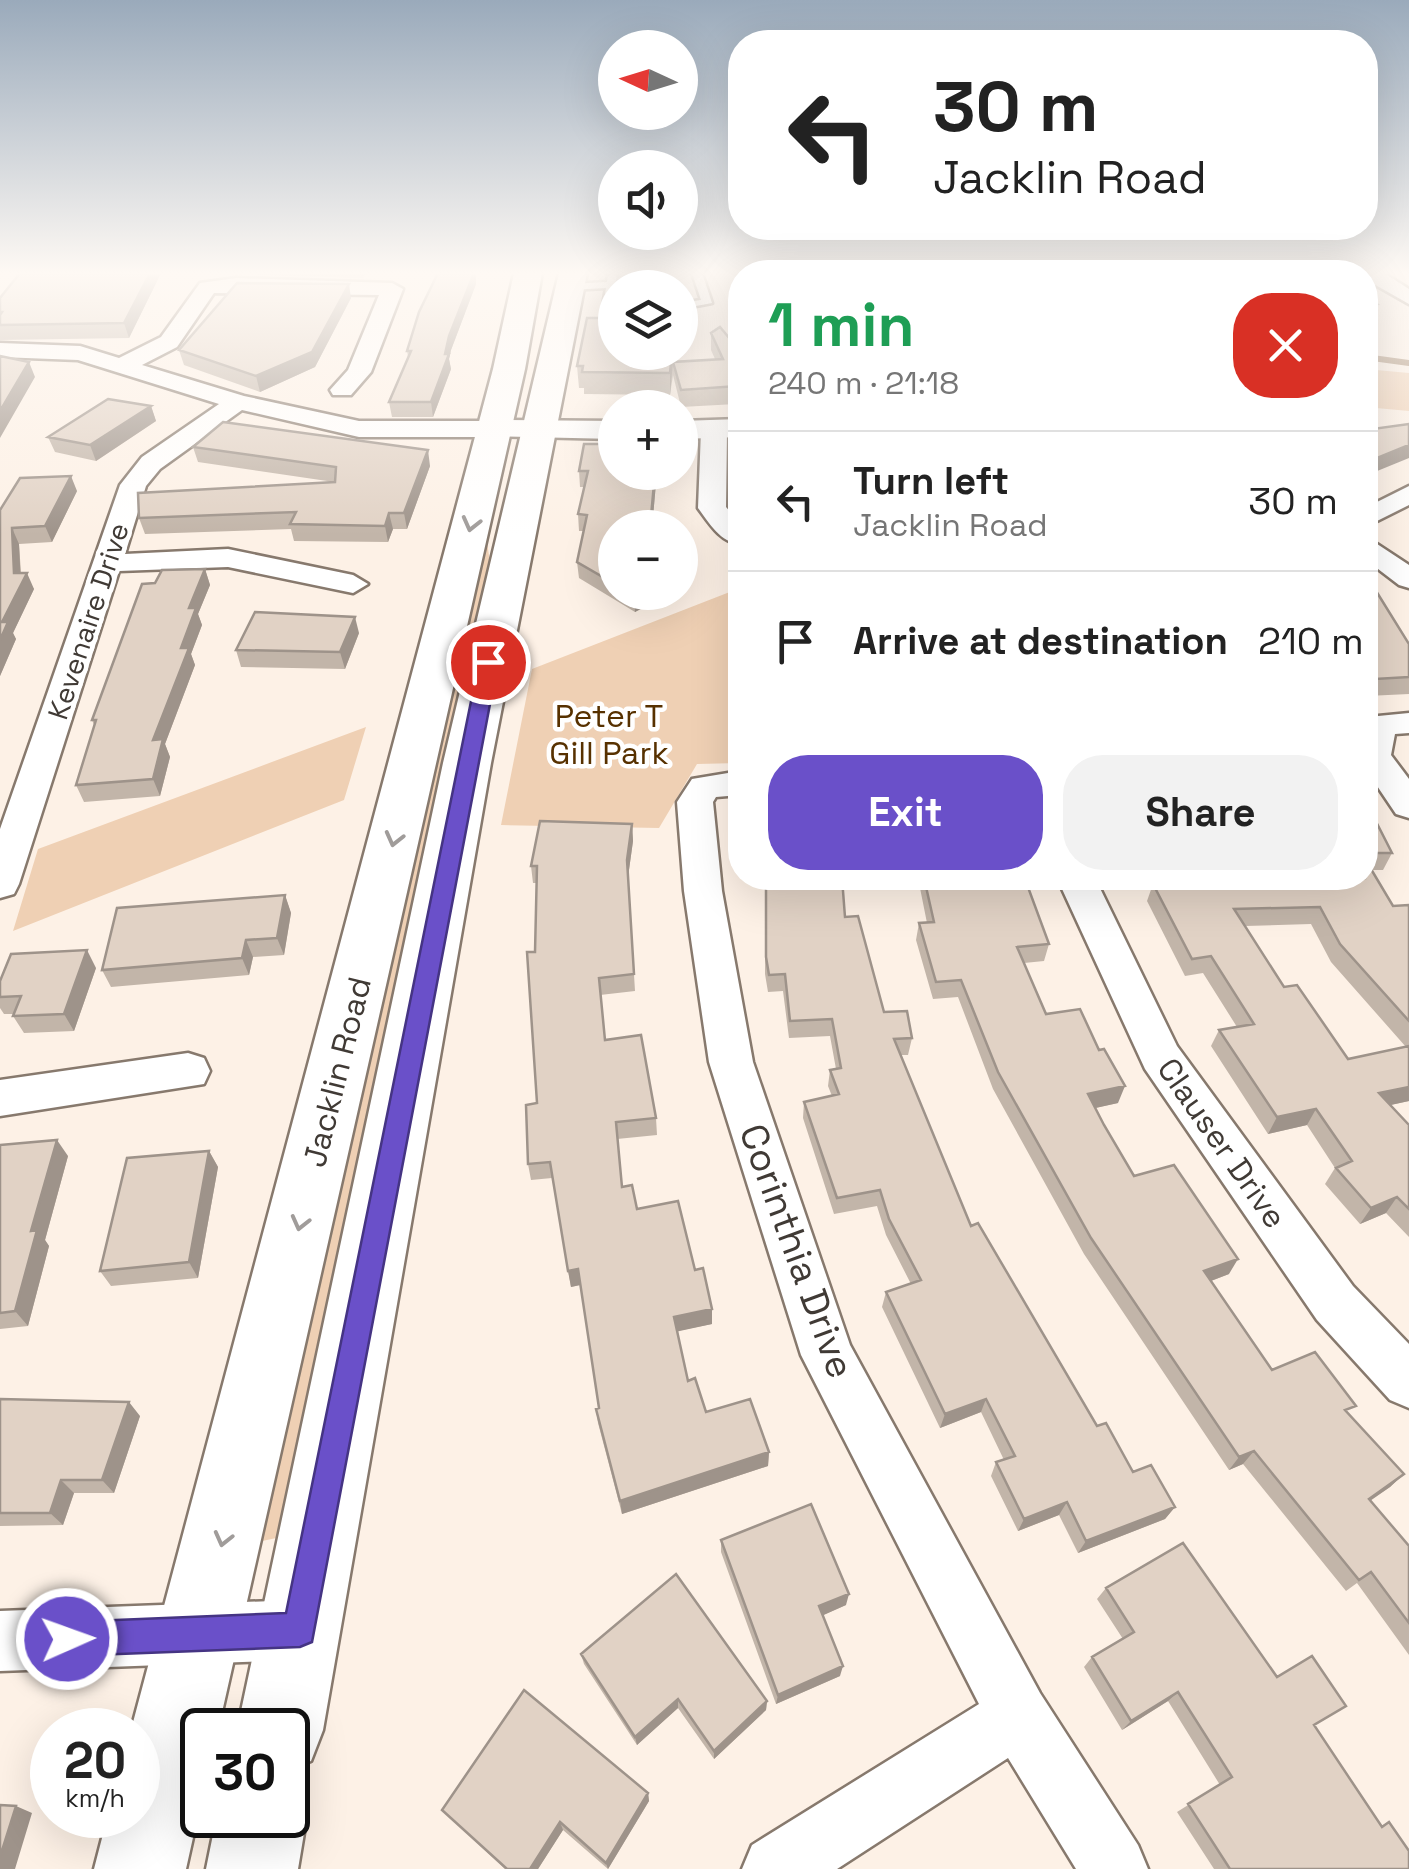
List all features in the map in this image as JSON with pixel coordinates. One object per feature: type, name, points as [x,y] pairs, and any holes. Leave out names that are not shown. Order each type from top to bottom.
[{"type":"main road","name":"Jacklin Road","points":[[284,1708],[467,763],[517,429],[522,360]]},
{"type":"main road","name":"Jacklin Road","points":[[140,1869],[517,429],[553,360]]},
{"type":"main road","points":[[252,1869],[258,1838]]},
{"type":"street","points":[[110,360],[238,402],[360,429],[598,430]]},
{"type":"street","points":[[125,364],[133,360]]},
{"type":"street","points":[[342,390],[359,372],[364,360]]},
{"type":"street","name":"Kevenaire Drive","points":[[0,884],[133,485],[151,463],[238,402]]},
{"type":"street","points":[[698,430],[727,429],[712,508],[728,527]]},
{"type":"street","points":[[1378,512],[1409,494]]},
{"type":"street","points":[[1378,556],[1409,579]]},
{"type":"street","points":[[107,563],[228,558],[353,584]]},
{"type":"street","points":[[1378,749],[1394,724]]},
{"type":"street","points":[[1378,761],[1409,806]]},
{"type":"street","name":"Corinthia Drive","points":[[728,784],[705,787],[695,802],[704,891],[731,1062],[828,1355],[1018,1716],[1114,1869]]},
{"type":"street","name":"Clauser Drive","points":[[1082,890],[1160,1057],[1335,1303],[1409,1382]]},
{"type":"street","points":[[0,1098],[188,1071]]},
{"type":"street","points":[[0,1641],[300,1630]]},
{"type":"street","points":[[776,1869],[1018,1716]]},
{"type":"green space","points":[[1378,370],[1409,373],[1409,411],[1378,408]]},
{"type":"green space","points":[[506,449],[487,542],[491,569],[281,1537],[253,1543]]},
{"type":"green space","name":"Peter T Gill Park","points":[[728,593],[728,763],[697,764],[659,828],[501,825],[532,669],[684,610],[698,610],[698,604]]},
{"type":"green space","points":[[366,727],[344,800],[13,931],[38,849]]},
{"type":"building","points":[[0,360],[29,362],[0,411]]},
{"type":"building","points":[[209,360],[293,360],[256,376]]},
{"type":"building","points":[[407,360],[447,360],[431,402],[389,402]]},
{"type":"building","points":[[578,360],[598,360],[598,370],[670,370],[582,372],[583,366],[577,366]]},
{"type":"building","points":[[698,360],[728,360],[728,387],[681,390],[675,370],[698,370]]},
{"type":"building","points":[[108,399],[151,406],[90,445],[48,437]]},
{"type":"building","points":[[223,422],[428,450],[404,513],[389,513],[385,526],[290,524],[296,512],[139,518],[138,493],[335,482],[336,467],[193,447]]},
{"type":"building","points":[[1409,424],[1409,445],[1378,458],[1378,428]]},
{"type":"building","points":[[584,444],[598,444],[598,490],[653,490],[652,510],[598,510],[598,574],[577,562],[587,515],[578,514],[588,471],[579,471]]},
{"type":"building","points":[[71,476],[45,526],[12,528],[14,573],[27,573],[2,622],[8,622],[0,640],[0,510],[20,478]]},
{"type":"building","points":[[205,569],[189,608],[196,608],[181,648],[189,648],[153,740],[163,739],[153,779],[76,785],[96,720],[92,720],[142,584],[155,583],[162,570]]},
{"type":"building","points":[[1378,594],[1409,644],[1409,677],[1378,679]]},
{"type":"building","points":[[255,612],[355,617],[340,652],[236,650]]},
{"type":"building","points":[[540,821],[632,824],[627,860],[634,974],[599,978],[605,1040],[641,1035],[656,1118],[616,1122],[622,1187],[632,1185],[637,1209],[678,1201],[695,1270],[703,1268],[712,1309],[674,1317],[688,1381],[695,1378],[706,1412],[750,1399],[769,1452],[620,1501],[596,1409],[599,1408],[578,1269],[568,1271],[550,1162],[528,1164],[526,1105],[537,1103],[527,952],[535,952],[537,866],[531,866]]},
{"type":"building","points":[[1378,826],[1392,853],[1378,853]]},
{"type":"building","points":[[1378,881],[1393,906],[1409,905],[1409,1021],[1340,944],[1320,907],[1234,909],[1284,987],[1297,985],[1348,1059],[1409,1046],[1409,1087],[1379,1093],[1409,1125],[1409,1209],[1397,1197],[1371,1208],[1336,1168],[1352,1161],[1316,1109],[1277,1117],[1219,1030],[1254,1024],[1211,956],[1192,959],[1156,890],[1378,890]]},
{"type":"building","points":[[766,890],[843,890],[845,917],[858,916],[884,1012],[907,1011],[912,1038],[894,1039],[971,1226],[978,1223],[1097,1426],[1106,1423],[1133,1472],[1151,1465],[1175,1507],[1086,1541],[1067,1502],[1024,1519],[996,1462],[1015,1456],[986,1399],[945,1414],[886,1292],[921,1280],[889,1219],[880,1190],[837,1198],[804,1102],[839,1094],[830,1070],[841,1068],[832,1019],[790,1021],[785,974],[769,975]]},
{"type":"building","points":[[927,890],[1029,890],[1049,944],[1017,947],[1046,1014],[1080,1009],[1099,1050],[1104,1049],[1125,1086],[1088,1094],[1134,1176],[1174,1165],[1238,1259],[1204,1271],[1272,1370],[1315,1352],[1356,1406],[1345,1410],[1404,1474],[1369,1499],[1409,1546],[1409,1623],[1371,1572],[1359,1580],[1254,1451],[1239,1457],[1091,1238],[998,1072],[961,980],[936,982],[919,923],[934,922]]},
{"type":"building","points":[[285,895],[277,938],[246,940],[242,958],[102,970],[117,908]]},
{"type":"building","points":[[87,950],[64,1014],[13,1016],[21,996],[0,997],[0,981],[11,954]]},
{"type":"building","points":[[57,1140],[31,1231],[37,1230],[15,1311],[0,1313],[0,1145]]},
{"type":"building","points":[[209,1151],[189,1262],[100,1271],[127,1158]]},
{"type":"building","points":[[0,1399],[129,1402],[102,1480],[61,1480],[50,1513],[0,1513]]},
{"type":"building","points":[[811,1504],[849,1594],[819,1606],[843,1666],[778,1695],[721,1540]]},
{"type":"building","points":[[1183,1543],[1277,1677],[1312,1656],[1346,1706],[1314,1725],[1382,1827],[1389,1822],[1409,1851],[1409,1869],[1230,1869],[1188,1804],[1232,1777],[1178,1692],[1131,1721],[1092,1657],[1134,1632],[1106,1588]]},
{"type":"building","points":[[676,1574],[767,1701],[714,1751],[678,1699],[635,1737],[581,1654]]},
{"type":"building","points":[[524,1690],[648,1793],[606,1863],[560,1822],[530,1869],[507,1869],[442,1810]]},
{"type":"building","points":[[0,1805],[16,1806],[0,1857]]},
{"type":"waterway","points":[[1389,360],[1409,363]]},
{"type":"route","points":[[67,1639],[300,1630],[488,662]]}]
